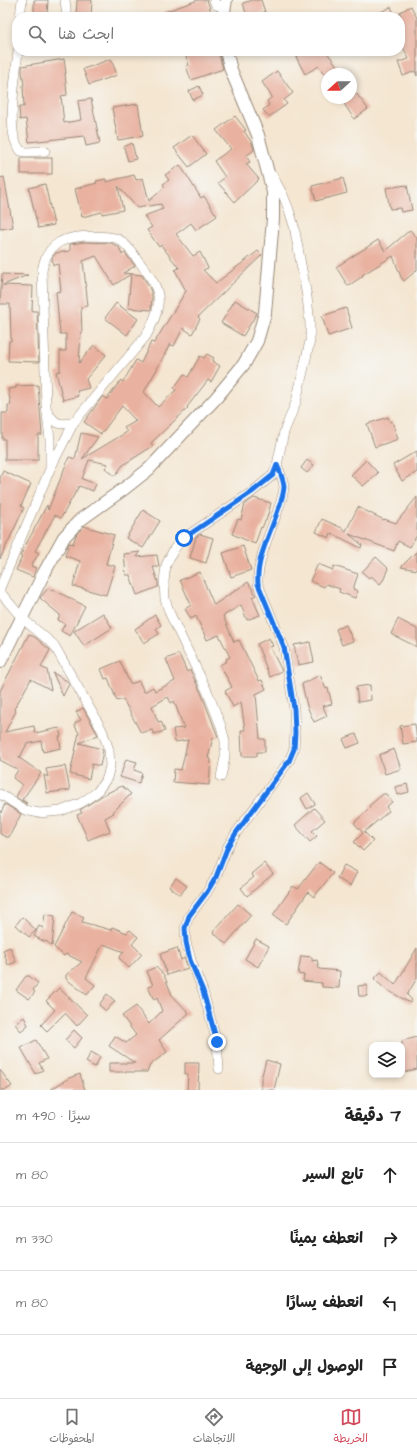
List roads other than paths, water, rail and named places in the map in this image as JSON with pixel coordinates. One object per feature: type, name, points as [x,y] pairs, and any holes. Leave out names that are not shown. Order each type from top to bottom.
[{"type":"main road","points":[[0,662],[64,537],[80,520],[149,469],[216,398],[244,364],[257,341],[265,313],[273,219],[273,192],[258,136],[231,70],[227,56]]},
{"type":"street","points":[[21,12],[22,0]]},
{"type":"street","points":[[65,0],[66,12]]},
{"type":"street","points":[[214,0],[216,5],[225,8]]},
{"type":"street","points":[[18,56],[13,113],[15,139],[20,151],[45,151]]},
{"type":"street","points":[[221,777],[225,758],[225,741],[222,726],[170,614],[165,599],[164,582],[166,564],[174,549],[184,538],[252,492],[273,475],[277,465],[284,432],[296,402],[305,368],[310,341],[307,297],[289,210],[283,195],[266,166]]},
{"type":"street","points":[[0,588],[50,469],[74,422],[146,336],[157,312],[159,299],[153,279],[126,245],[119,240],[109,237],[78,236],[67,239],[57,243],[49,251],[44,260],[42,271],[50,469]]},
{"type":"street","points":[[47,412],[54,421],[60,424],[74,422]]},
{"type":"street","points":[[219,1069],[217,1042],[203,991],[190,960],[185,928],[189,916],[216,877],[228,846],[289,761],[294,749],[294,709],[284,647],[258,584],[260,560],[282,500],[283,482],[277,465]]},
{"type":"street","points":[[0,592],[22,618],[54,645],[102,730],[109,750],[110,766],[107,778],[97,792],[82,803],[60,811],[39,813],[25,810],[0,794]]}]
